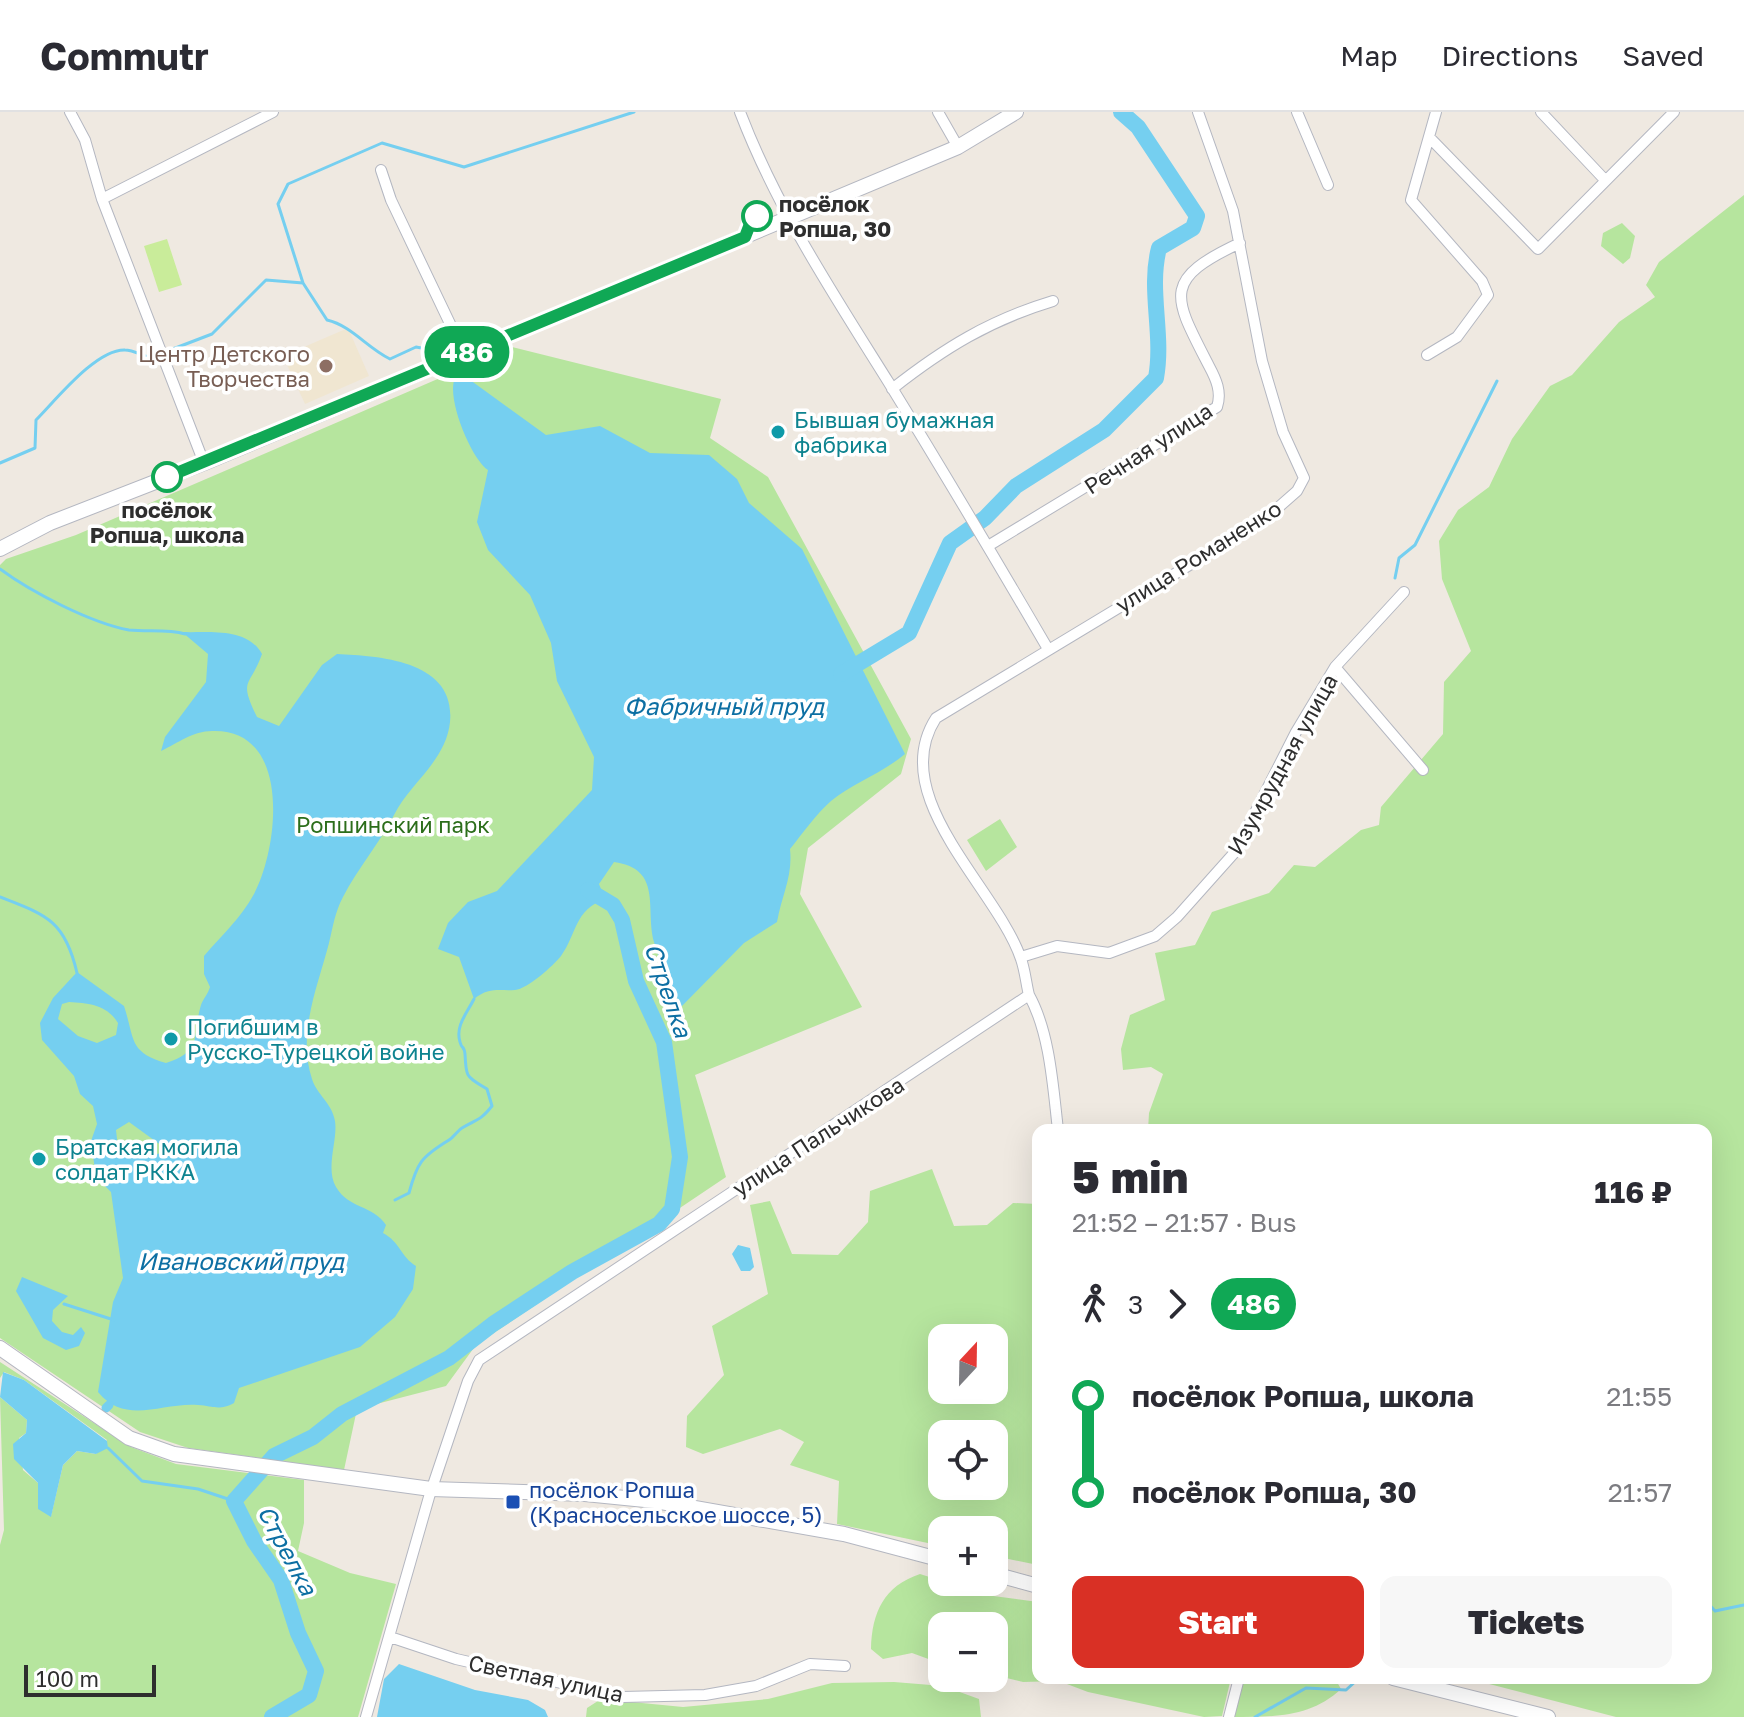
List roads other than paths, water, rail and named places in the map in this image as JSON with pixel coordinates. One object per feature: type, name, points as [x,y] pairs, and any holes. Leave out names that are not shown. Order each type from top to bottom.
[{"type":"main road","points":[[0,549],[50,523],[204,463],[958,147],[1016,112]]},
{"type":"main road","points":[[0,1348],[129,1438],[174,1454],[431,1489],[585,1494],[655,1501],[844,1534],[928,1556]]},
{"type":"main road","points":[[1008,1578],[1032,1584]]},
{"type":"main road","points":[[1417,1684],[1548,1717]]},
{"type":"street","points":[[70,112],[85,140],[102,199],[204,463]]},
{"type":"street","points":[[102,199],[273,112]]},
{"type":"street","points":[[740,112],[759,160],[804,247],[986,542],[1048,649]]},
{"type":"street","points":[[938,112],[958,147]]},
{"type":"street","name":"улица Романенко","points":[[1021,957],[934,812],[923,775],[921,746],[927,731],[944,711],[1264,520],[1297,491],[1304,478],[1283,432],[1262,361],[1233,211],[1198,112]]},
{"type":"street","points":[[1297,112],[1328,185]]},
{"type":"street","points":[[1427,355],[1457,337],[1488,295],[1482,281],[1411,200],[1436,112]]},
{"type":"street","points":[[1541,112],[1605,180]]},
{"type":"street","points":[[1429,137],[1538,249],[1674,112]]},
{"type":"street","points":[[381,170],[391,200],[464,353]]},
{"type":"street","name":"Речная улица","points":[[986,542],[1217,407],[1216,381],[1186,321],[1180,292],[1191,270],[1200,262],[1240,243]]},
{"type":"street","points":[[892,389],[930,358],[1003,316],[1053,301]]},
{"type":"street","name":"Изумрудная улица","points":[[1021,957],[1057,946],[1109,953],[1155,936],[1177,917],[1235,852],[1269,781],[1335,667],[1404,592]]},
{"type":"street","points":[[1335,667],[1423,770]]},
{"type":"street","points":[[1021,957],[1052,1076],[1057,1124]]},
{"type":"street","name":"улица Пальчикова","points":[[366,1717],[431,1489],[468,1381],[479,1360],[1029,995]]},
{"type":"street","name":"Светлая улица","points":[[390,1637],[456,1659],[623,1697],[705,1695],[756,1686],[810,1664],[845,1666]]},
{"type":"street","points":[[1229,1717],[1237,1684]]},
{"type":"water","name":"Фабричный пруд","points":[[456,376],[466,377],[546,435],[600,426],[650,453],[709,455],[737,479],[749,503],[802,549],[905,754],[831,801],[820,812],[790,849],[789,877],[777,922],[744,943],[681,1007],[654,942],[646,881],[629,866],[614,862],[599,884],[605,899],[587,909],[557,960],[520,989],[489,991],[474,999],[459,957],[438,949],[448,923],[468,902],[497,891],[592,790],[594,757],[557,681],[551,643],[530,595],[488,550],[477,522],[488,470],[474,453],[461,426],[454,397]]},
{"type":"water","name":"Ивановский пруд","points":[[182,632],[226,633],[247,639],[255,645],[262,654],[248,684],[248,695],[257,717],[279,726],[322,665],[337,654],[394,660],[412,666],[428,674],[441,686],[449,702],[450,722],[442,748],[401,803],[340,903],[311,1010],[307,1044],[312,1079],[335,1121],[332,1171],[336,1187],[347,1199],[381,1219],[386,1225],[383,1233],[416,1266],[413,1289],[395,1317],[360,1347],[239,1388],[234,1403],[224,1407],[185,1405],[132,1410],[120,1408],[98,1392],[113,1302],[123,1278],[111,1192],[96,1177],[91,1141],[97,1124],[93,1106],[80,1094],[74,1076],[42,1040],[40,1023],[53,998],[77,972],[124,1006],[135,1043],[145,1054],[166,1063],[191,1047],[201,1005],[210,987],[204,974],[204,956],[237,919],[254,894],[263,873],[273,821],[267,769],[256,749],[238,735],[205,732],[161,751],[165,737],[206,682],[208,654]],"holes":[[[62,1004],[90,1004],[109,1012],[118,1023],[116,1035],[97,1043],[78,1036],[58,1019]],[[129,1122],[169,1151],[145,1157],[118,1148],[116,1130]]]},
{"type":"water","points":[[738,1245],[750,1248],[754,1267],[750,1271],[741,1271],[732,1254]]},
{"type":"water","points":[[22,1277],[68,1296],[53,1310],[52,1321],[62,1332],[73,1335],[81,1327],[85,1333],[79,1346],[66,1350],[43,1338],[16,1291]]},
{"type":"water","points":[[3,1372],[24,1380],[107,1441],[108,1448],[96,1454],[77,1451],[63,1465],[51,1517],[38,1509],[38,1483],[14,1459],[13,1444],[26,1433],[27,1420],[0,1397]]},
{"type":"water","points":[[399,1664],[475,1690],[528,1700],[545,1710],[548,1717],[377,1717],[384,1679]]},
{"type":"waterway","points":[[165,352],[212,334],[266,280],[303,283],[278,204],[288,184],[382,143],[464,167],[634,112]]},
{"type":"waterway","name":"Стрелка","points":[[841,674],[909,633],[950,543],[985,518],[1016,486],[1104,430],[1156,378],[1155,280],[1159,248],[1193,228],[1197,216],[1138,127],[1121,112]]},
{"type":"waterway","points":[[303,283],[327,320],[344,327],[390,359],[416,347],[443,352]]},
{"type":"waterway","points":[[0,463],[35,448],[36,420],[89,366],[114,352],[125,350],[149,357]]},
{"type":"waterway","points":[[448,368],[456,376]]},
{"type":"waterway","points":[[1395,578],[1399,558],[1415,545],[1497,381]]},
{"type":"waterway","points":[[0,569],[44,597],[97,621],[129,630],[185,634]]},
{"type":"waterway","name":"Стрелка","points":[[272,1717],[309,1695],[316,1671],[298,1633],[281,1580],[254,1541],[234,1501],[274,1456],[313,1437],[342,1414],[449,1358],[493,1324],[572,1272],[659,1224],[672,1209],[680,1157],[664,1042],[636,981],[622,920],[613,905],[588,890]]},
{"type":"waterway","points":[[0,897],[30,909],[51,922],[66,941],[77,973]]},
{"type":"waterway","points":[[395,1200],[409,1193],[415,1174],[426,1156],[492,1106],[487,1089],[471,1079],[467,1072],[465,1051],[459,1036],[462,1020],[474,999]]},
{"type":"waterway","points":[[64,1304],[114,1320]]},
{"type":"waterway","points":[[106,1408],[109,1405]]},
{"type":"waterway","points":[[108,1448],[142,1481],[198,1489],[234,1501]]},
{"type":"waterway","points":[[1712,1608],[1715,1611],[1744,1605]]},
{"type":"waterway","points":[[1255,1717],[1306,1688],[1346,1690],[1353,1684]]},
{"type":"place","name":"посёлок Ропша, 30","points":[[757,216]]},
{"type":"place","name":"Центр Детского Творчества","points":[[326,366]]},
{"type":"place","name":"Бывшая бумажная фабрика","points":[[778,432]]},
{"type":"place","name":"посёлок Ропша, школа","points":[[167,477]]},
{"type":"place","name":"Погибшим в Русско-Турецкой войне","points":[[171,1039]]},
{"type":"place","name":"Братская могила солдат РККА","points":[[39,1159]]},
{"type":"place","name":"посёлок Ропша (Красносельское шоссе, 5)","points":[[513,1502]]},
{"type":"park label","name":"Ропшинский парк","points":[[393,824]]}]
